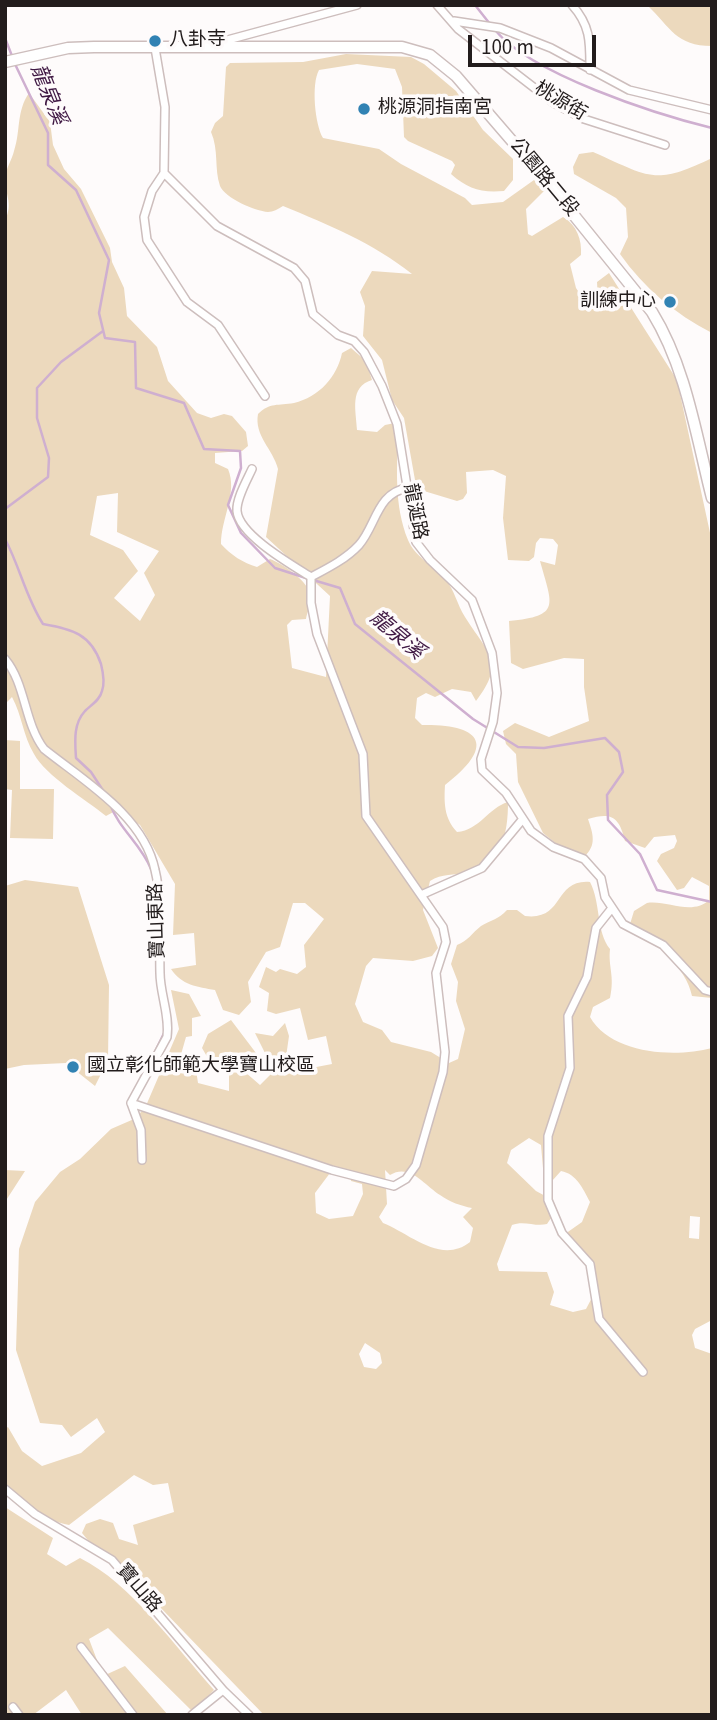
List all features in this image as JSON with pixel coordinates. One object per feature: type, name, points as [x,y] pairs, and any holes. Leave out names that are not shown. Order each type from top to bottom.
[{"type":"main road","name":"公園路二段","points":[[7,62],[68,48],[402,47],[430,55],[456,76],[638,293],[669,339],[712,498]]},
{"type":"street","points":[[199,49],[357,5]]},
{"type":"street","name":"桃源街","points":[[437,5],[454,21],[458,29],[554,103],[584,119],[665,145]]},
{"type":"street","points":[[572,5],[584,19],[590,34],[590,70]]},
{"type":"street","points":[[454,21],[500,28],[551,48],[629,90],[712,110]]},
{"type":"street","points":[[155,48],[165,107],[164,173],[152,191],[144,218],[146,240],[187,302],[218,325],[232,343],[265,396]]},
{"type":"street","name":"龍涎路","points":[[164,173],[217,226],[294,268],[305,281],[313,314],[338,335],[354,341],[364,352],[382,386],[397,424],[416,542],[430,560],[472,600],[492,653],[497,693],[493,722],[481,759],[482,770],[506,793],[522,820],[553,847],[584,859],[601,878],[605,897],[624,924],[663,945],[705,990],[712,992]]},
{"type":"street","points":[[252,469],[236,508],[239,518],[258,540],[312,576]]},
{"type":"street","points":[[312,576],[335,564],[358,546],[373,524],[379,506],[391,495],[408,488]]},
{"type":"street","points":[[131,1102],[332,1170],[394,1186],[406,1179],[416,1165],[443,1072],[445,1052],[436,972],[446,942],[443,927],[366,817],[363,754],[317,634],[311,603],[312,576]]},
{"type":"street","name":"寶山東路","points":[[5,659],[16,678],[36,739],[44,749],[103,795],[131,824],[147,846],[155,869],[159,897],[160,976],[169,1026],[167,1037],[131,1102]]},
{"type":"street","points":[[421,895],[482,868],[522,820]]},
{"type":"street","points":[[612,908],[596,928],[587,977],[568,1016],[570,1068],[548,1136],[548,1200],[562,1233],[590,1264],[598,1319],[643,1372]]},
{"type":"street","points":[[131,1102],[141,1130],[142,1160]]},
{"type":"street","name":"寶山路","points":[[5,1489],[35,1514],[113,1560],[223,1690],[249,1715]]},
{"type":"street","points":[[80,1647],[132,1715]]},
{"type":"street","points":[[192,1715],[223,1690]]},
{"type":"street","points":[[13,1707],[19,1715]]},
{"type":"shaded area","points":[[647,5],[712,5],[712,46],[682,39]]},
{"type":"shaded area","points":[[346,54],[411,57],[424,64],[456,91],[483,130],[513,159],[513,180],[504,191],[475,189],[451,174],[455,165],[452,161],[408,141],[404,137],[402,87],[395,69],[357,64],[319,70],[315,85],[315,104],[323,138],[379,149],[401,164],[465,198],[472,205],[503,202],[534,180],[544,191],[526,209],[528,234],[532,236],[563,217],[572,224],[581,244],[581,255],[570,264],[576,288],[584,300],[598,301],[597,282],[609,273],[677,380],[712,542],[712,998],[692,996],[689,985],[676,965],[659,947],[630,924],[634,911],[647,903],[695,907],[709,900],[709,886],[692,877],[684,888],[677,890],[657,861],[661,854],[674,848],[677,841],[675,835],[654,837],[645,848],[625,841],[620,826],[613,818],[596,817],[588,819],[593,839],[588,853],[584,857],[570,855],[543,833],[518,782],[516,754],[506,744],[503,731],[515,723],[549,737],[589,721],[584,687],[584,659],[564,658],[523,669],[511,663],[509,621],[538,616],[549,606],[548,588],[540,561],[555,565],[558,545],[553,539],[540,538],[536,543],[534,557],[529,561],[508,560],[503,518],[506,476],[493,470],[466,472],[467,493],[463,499],[457,501],[424,491],[415,480],[404,418],[392,400],[382,360],[363,336],[365,306],[360,292],[372,271],[412,274],[382,253],[334,228],[283,206],[270,212],[256,209],[234,199],[220,186],[211,132],[215,123],[223,116],[226,67],[230,63],[303,62]]},
{"type":"shaded area","points":[[29,93],[50,122],[53,145],[64,169],[81,189],[110,248],[112,262],[124,288],[127,316],[157,347],[168,381],[197,413],[211,418],[224,414],[232,416],[246,432],[248,446],[242,451],[215,453],[215,463],[228,469],[231,478],[221,544],[238,558],[257,567],[270,559],[275,561],[306,585],[311,599],[306,619],[292,620],[287,625],[292,668],[326,677],[330,596],[266,537],[278,469],[261,436],[258,414],[270,406],[294,403],[319,391],[336,370],[342,353],[351,348],[366,361],[372,380],[360,388],[355,400],[357,430],[377,432],[385,425],[395,423],[398,433],[398,501],[408,540],[415,551],[448,583],[462,612],[490,657],[490,676],[476,701],[471,692],[452,689],[435,697],[426,693],[417,698],[415,718],[422,725],[458,728],[470,733],[476,740],[472,759],[445,785],[446,810],[457,832],[472,827],[508,802],[507,825],[501,846],[479,867],[430,881],[423,910],[438,948],[432,956],[413,961],[373,958],[366,966],[355,1004],[363,1022],[382,1030],[391,1042],[431,1052],[449,1063],[458,1059],[465,1029],[456,1001],[458,982],[451,964],[457,945],[507,910],[517,910],[525,916],[538,916],[553,907],[570,887],[590,882],[603,934],[610,949],[612,984],[610,998],[593,1007],[590,1017],[613,1039],[628,1046],[680,1053],[712,1048],[712,1320],[695,1329],[692,1335],[695,1348],[712,1354],[712,1715],[264,1715],[132,1578],[91,1544],[82,1533],[86,1524],[100,1519],[113,1523],[119,1539],[138,1545],[133,1525],[174,1512],[168,1483],[153,1485],[134,1475],[69,1525],[51,1520],[34,1510],[5,1485],[5,1429],[8,1427],[22,1451],[42,1466],[81,1453],[105,1432],[97,1418],[71,1437],[62,1425],[40,1423],[16,1350],[19,1249],[35,1202],[60,1172],[80,1159],[111,1129],[134,1119],[145,1108],[179,1029],[171,990],[189,994],[201,1016],[192,1018],[192,1036],[186,1037],[180,1058],[194,1057],[198,1083],[229,1091],[229,1067],[209,1060],[202,1048],[208,1034],[231,1020],[256,1053],[245,1072],[260,1085],[274,1071],[255,1033],[273,1036],[285,1023],[289,1036],[285,1064],[306,1069],[332,1064],[326,1036],[308,1040],[300,1008],[276,1014],[267,1011],[269,993],[259,987],[266,967],[276,972],[280,969],[297,974],[306,967],[304,945],[324,919],[305,903],[293,903],[280,947],[266,952],[248,982],[251,1002],[239,1015],[223,1010],[215,990],[185,982],[171,969],[196,965],[194,933],[173,935],[175,884],[140,825],[117,810],[106,816],[47,771],[27,740],[12,697],[5,704],[5,220],[9,203],[5,177]],"holes":[[[118,493],[117,532],[159,551],[144,573],[155,595],[140,621],[114,598],[138,571],[123,550],[90,535],[97,496]],[[529,1138],[541,1145],[544,1180],[552,1181],[561,1171],[567,1173],[579,1183],[590,1202],[582,1222],[565,1234],[593,1277],[596,1290],[586,1309],[573,1312],[550,1305],[554,1292],[547,1272],[499,1271],[497,1264],[512,1225],[547,1224],[551,1218],[549,1198],[536,1191],[507,1163],[511,1150]],[[385,1170],[390,1175],[404,1172],[410,1173],[448,1200],[472,1208],[463,1217],[473,1228],[470,1242],[459,1248],[437,1249],[383,1223],[379,1217],[387,1204]],[[350,1172],[351,1181],[362,1184],[363,1194],[353,1216],[329,1219],[316,1213],[315,1193],[330,1173]],[[690,1216],[700,1217],[699,1239],[689,1238]],[[365,1343],[380,1353],[382,1363],[376,1369],[364,1367],[359,1354]]]},
{"type":"shaded area","points":[[593,152],[652,175],[677,172],[712,158],[712,333],[661,299],[639,278],[620,254],[628,237],[626,208],[616,198],[574,174],[573,167],[579,154]]},
{"type":"shaded area","points":[[5,740],[20,741],[20,789],[54,789],[53,839],[10,838],[12,790],[5,789]]},
{"type":"shaded area","points":[[25,880],[78,887],[109,985],[108,1060],[95,1086],[66,1063],[24,1065],[5,1069],[5,886]]},
{"type":"shaded area","points":[[5,1170],[25,1171],[5,1202]]},
{"type":"shaded area","points":[[5,1507],[53,1538],[47,1554],[66,1566],[80,1558],[99,1569],[152,1618],[214,1690],[193,1712],[108,1628],[89,1639],[103,1676],[125,1666],[168,1715],[82,1715],[66,1690],[33,1715],[5,1715]]},
{"type":"waterway","points":[[475,5],[490,24]]},
{"type":"waterway","points":[[495,30],[512,46],[564,77],[659,113],[712,128]]},
{"type":"waterway","name":"龍泉溪","points":[[5,38],[12,56]]},
{"type":"waterway","name":"龍泉溪","points":[[14,62],[48,133],[48,165],[76,190],[109,260],[99,313],[105,338],[135,342],[136,388],[184,403],[204,449],[240,451],[241,468],[228,505],[241,533],[275,568],[306,578]]},
{"type":"waterway","points":[[5,509],[48,477],[49,458],[37,418],[37,388],[61,362],[103,331]]},
{"type":"waterway","points":[[5,539],[43,624],[63,628],[86,639],[101,664],[104,681],[102,691],[78,722],[75,746],[76,758],[91,772],[104,792]]},
{"type":"waterway","name":"龍泉溪","points":[[313,580],[340,588],[355,624],[473,719],[518,747],[544,748],[605,738],[619,752],[623,772],[607,795],[608,820],[640,854],[657,890],[712,902]]},
{"type":"waterway","points":[[110,804],[151,869]]},
{"type":"waterway","points":[[154,885],[157,956]]},
{"type":"waterway","points":[[154,1054],[165,1031]]},
{"type":"place","name":"八卦寺","points":[[155,41]]},
{"type":"place","name":"桃源洞指南宮","points":[[364,109]]},
{"type":"place","name":"訓練中心","points":[[670,302]]},
{"type":"place","name":"國立彰化師範大學寶山校區","points":[[73,1067]]}]
